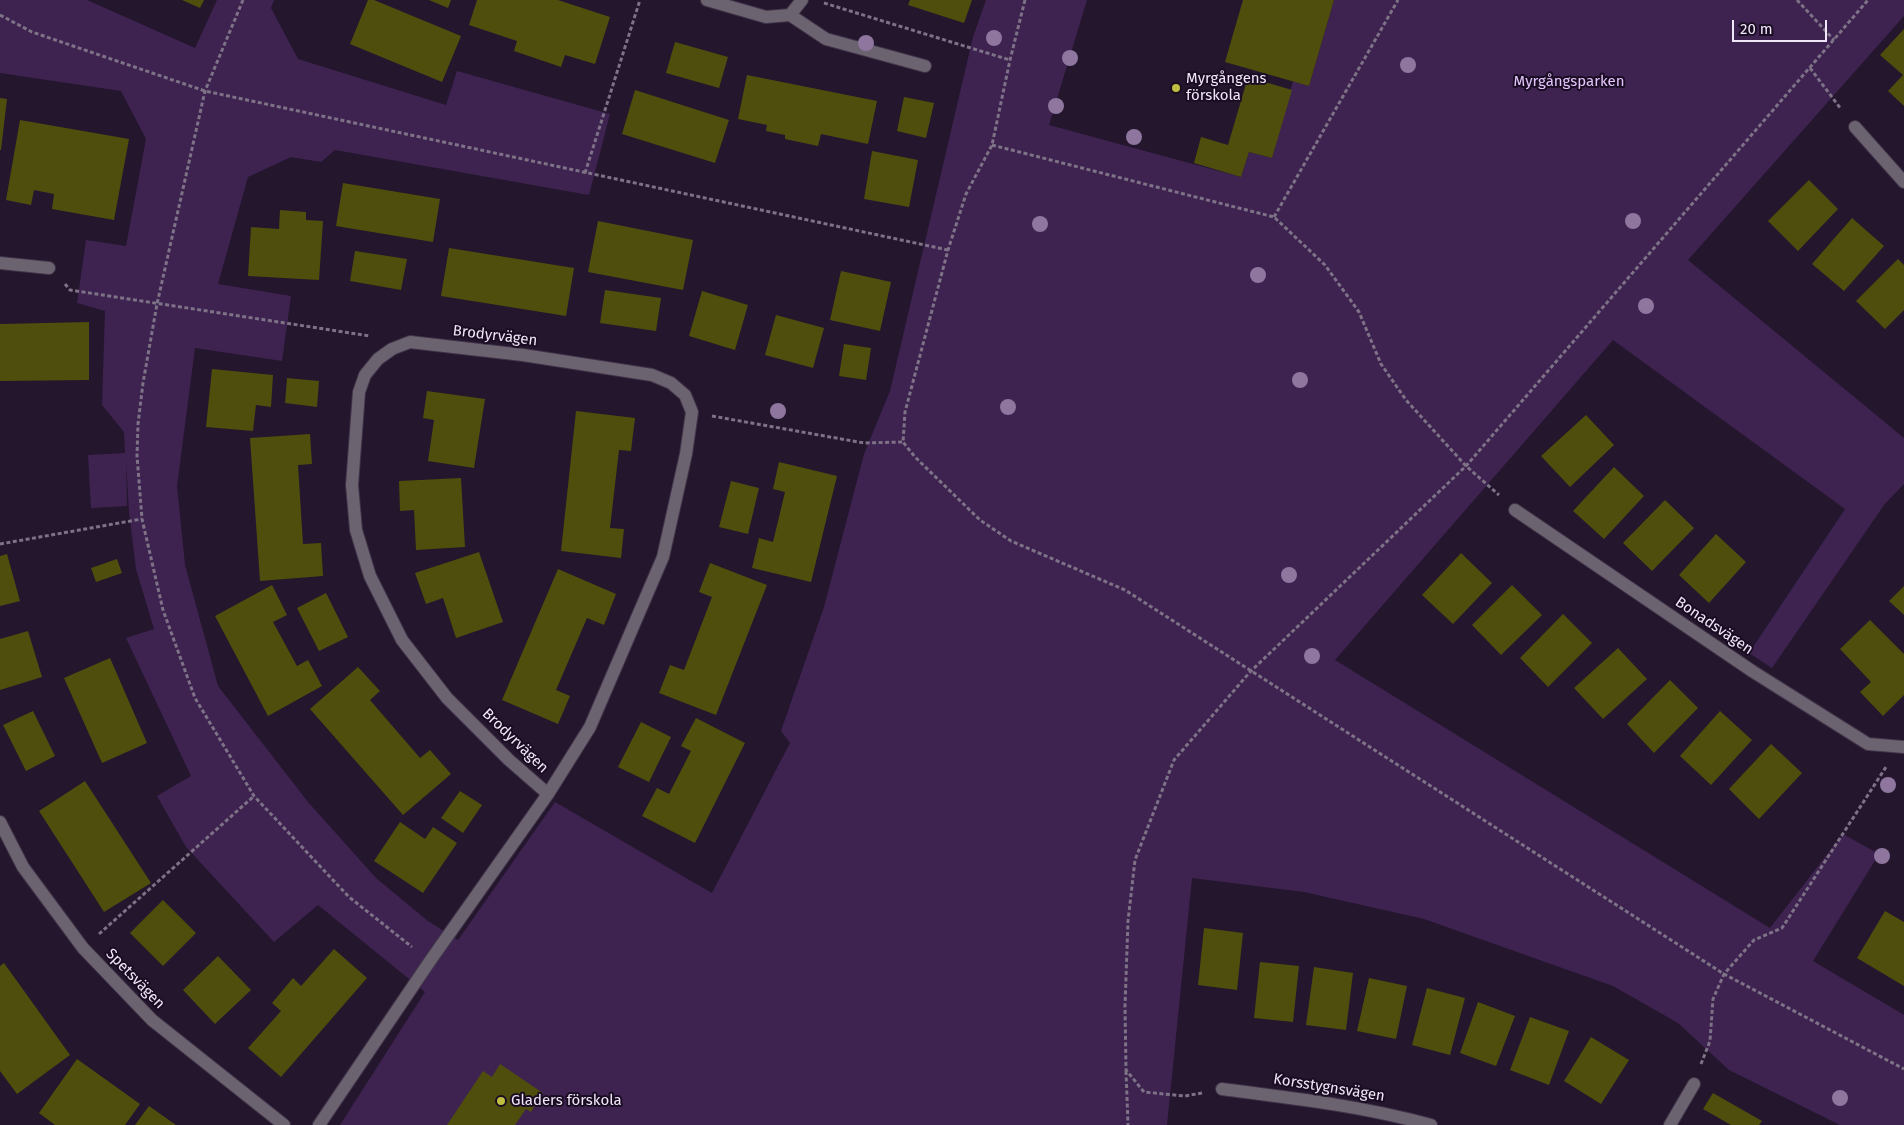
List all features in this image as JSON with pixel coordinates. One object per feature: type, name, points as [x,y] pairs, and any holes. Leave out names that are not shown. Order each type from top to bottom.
[{"type":"street","points":[[707,0],[766,17],[790,15],[826,39],[925,66]]},
{"type":"street","points":[[790,15],[802,0]]},
{"type":"street","points":[[1855,127],[1904,182]]},
{"type":"street","points":[[0,263],[49,268]]},
{"type":"street","name":"Brodyrvägen","points":[[319,1125],[430,961],[548,794],[590,728],[663,557],[686,454],[692,412],[685,395],[671,383],[652,375],[523,355],[410,342],[392,349],[378,359],[365,375],[359,392],[352,485],[356,530],[370,576],[402,640],[447,698],[509,760],[548,794]]},
{"type":"street","name":"Bonadsvägen","points":[[1515,510],[1752,671],[1868,744],[1901,747]]},
{"type":"street","name":"Spetsvägen","points":[[0,822],[23,867],[83,948],[152,1020],[284,1125]]},
{"type":"street","points":[[1670,1125],[1694,1084]]},
{"type":"street","name":"Korsstygnsvägen","points":[[1222,1090],[1315,1101],[1381,1112],[1431,1125]]},
{"type":"path","points":[[243,0],[205,91],[157,304],[138,424],[137,456],[142,518],[163,610],[195,698],[254,796],[348,897],[430,961]]},
{"type":"path","points":[[585,173],[640,0]]},
{"type":"path","points":[[814,0],[1010,60]]},
{"type":"path","points":[[1025,0],[992,145],[966,194],[948,250],[905,412],[903,442],[915,457],[980,520],[1011,541],[1125,590],[1250,672],[1724,974],[1904,1069]]},
{"type":"path","points":[[1274,217],[1398,0]]},
{"type":"path","points":[[1797,0],[1834,40]]},
{"type":"path","points":[[1128,1125],[1124,1006],[1128,921],[1135,860],[1174,760],[1250,672],[1466,466],[1868,0]]},
{"type":"path","points":[[0,15],[32,32],[205,91],[948,250]]},
{"type":"path","points":[[1810,68],[1855,127]]},
{"type":"path","points":[[992,145],[1274,217],[1326,265],[1359,312],[1381,364],[1406,400],[1466,466],[1515,510]]},
{"type":"path","points":[[49,268],[70,290],[371,336]]},
{"type":"path","points":[[692,412],[864,443],[903,442]]},
{"type":"path","points":[[0,544],[142,518]]},
{"type":"path","points":[[1694,1084],[1710,1041],[1713,999],[1724,974],[1754,940],[1782,928],[1901,747]]},
{"type":"path","points":[[83,948],[254,796]]},
{"type":"path","points":[[1126,1070],[1144,1092],[1185,1096],[1222,1090]]},
{"type":"green space","name":"Myrgångsparken","points":[[0,0],[87,0],[195,48],[217,0],[274,0],[271,8],[298,59],[446,105],[457,71],[610,114],[589,195],[335,150],[321,162],[291,157],[248,177],[218,284],[291,296],[282,361],[195,348],[177,486],[185,565],[218,686],[308,802],[376,878],[428,921],[458,940],[555,802],[712,893],[790,743],[781,731],[824,607],[864,454],[890,391],[973,37],[986,0],[1087,0],[1049,125],[1241,177],[1249,152],[1272,158],[1293,81],[1309,86],[1334,0],[1904,0],[1904,16],[1688,260],[1904,438],[1904,484],[1884,505],[1772,668],[1749,653],[1845,509],[1613,340],[1335,660],[1770,928],[1843,834],[1879,854],[1813,961],[1904,1015],[1904,1125],[1840,1125],[1729,1070],[1678,1023],[1613,986],[1424,919],[1304,892],[1192,878],[1167,1125],[340,1125],[425,992],[318,905],[274,942],[186,847],[157,796],[191,776],[126,638],[154,629],[136,569],[129,512],[126,461],[127,506],[91,508],[88,455],[125,453],[124,432],[102,405],[105,311],[77,303],[86,240],[126,246],[146,139],[121,91],[0,73]]},
{"type":"building","points":[[182,0],[204,0],[200,8]]},
{"type":"building","points":[[368,0],[374,0],[461,36],[442,82],[350,44]]},
{"type":"building","points":[[429,0],[451,0],[448,8]]},
{"type":"building","points":[[477,0],[558,0],[610,17],[595,64],[565,55],[561,67],[514,51],[517,41],[469,25]]},
{"type":"building","points":[[910,0],[972,0],[964,23],[908,5]]},
{"type":"building","points":[[1243,0],[1334,0],[1309,86],[1225,62]]},
{"type":"building","points":[[1904,29],[1904,106],[1888,91],[1903,75],[1880,55]]},
{"type":"building","points":[[675,42],[728,57],[719,88],[666,73]]},
{"type":"building","points":[[747,75],[877,101],[868,144],[821,134],[818,146],[785,139],[785,135],[766,131],[767,125],[738,119]]},
{"type":"building","points":[[1248,77],[1292,90],[1272,158],[1249,152],[1241,177],[1194,163],[1201,137],[1228,145]]},
{"type":"building","points":[[635,90],[729,120],[715,163],[622,134]]},
{"type":"building","points":[[904,97],[934,103],[926,138],[897,131]]},
{"type":"building","points":[[0,98],[7,99],[1,150],[0,150]]},
{"type":"building","points":[[20,120],[129,139],[114,220],[52,209],[54,194],[34,190],[31,205],[6,200]]},
{"type":"building","points":[[872,151],[918,160],[909,207],[864,199]]},
{"type":"building","points":[[1809,180],[1838,209],[1798,251],[1768,221]]},
{"type":"building","points":[[343,183],[440,199],[433,242],[336,226]]},
{"type":"building","points":[[280,210],[306,212],[306,220],[323,221],[319,280],[248,276],[251,227],[279,229]]},
{"type":"building","points":[[1852,218],[1884,246],[1844,291],[1812,264]]},
{"type":"building","points":[[598,221],[693,240],[683,290],[588,272]]},
{"type":"building","points":[[449,248],[574,268],[566,316],[441,296]]},
{"type":"building","points":[[355,251],[407,259],[401,290],[350,281]]},
{"type":"building","points":[[1898,259],[1904,265],[1904,310],[1885,329],[1856,301]]},
{"type":"building","points":[[841,271],[891,282],[880,331],[830,320]]},
{"type":"building","points":[[605,290],[661,298],[656,331],[600,323]]},
{"type":"building","points":[[702,291],[748,305],[735,350],[689,336]]},
{"type":"building","points":[[776,315],[824,328],[813,368],[765,355]]},
{"type":"building","points":[[89,322],[89,380],[0,381],[0,324]]},
{"type":"building","points":[[844,344],[871,348],[866,380],[839,376]]},
{"type":"building","points":[[212,369],[273,375],[271,407],[256,405],[253,431],[206,427]]},
{"type":"building","points":[[287,378],[319,381],[317,407],[285,403]]},
{"type":"building","points":[[427,391],[485,399],[474,468],[428,461],[434,420],[423,418]]},
{"type":"building","points":[[576,411],[635,418],[631,451],[619,450],[610,528],[624,529],[621,558],[561,551]]},
{"type":"building","points":[[1586,415],[1614,445],[1570,487],[1541,456]]},
{"type":"building","points":[[310,434],[312,464],[298,465],[303,544],[321,543],[323,576],[260,581],[250,438]]},
{"type":"building","points":[[779,462],[837,476],[811,582],[752,568],[759,538],[773,542],[785,492],[773,489]]},
{"type":"building","points":[[1614,467],[1644,496],[1604,539],[1573,511]]},
{"type":"building","points":[[461,478],[465,547],[416,550],[414,510],[400,511],[399,481]]},
{"type":"building","points":[[731,481],[759,488],[748,534],[719,527]]},
{"type":"building","points":[[1665,500],[1694,528],[1652,571],[1623,543]]},
{"type":"building","points":[[1716,534],[1746,562],[1709,603],[1679,575]]},
{"type":"building","points":[[479,552],[503,622],[456,638],[443,598],[426,604],[415,573]]},
{"type":"building","points":[[1461,553],[1492,583],[1453,624],[1422,595]]},
{"type":"building","points":[[7,554],[20,601],[0,606],[0,556]]},
{"type":"building","points":[[117,559],[122,573],[96,582],[91,568]]},
{"type":"building","points":[[710,563],[767,585],[716,715],[659,693],[670,665],[684,670],[712,597],[699,592]]},
{"type":"building","points":[[558,569],[616,594],[604,625],[587,618],[556,690],[570,696],[558,724],[502,700]]},
{"type":"building","points":[[272,585],[287,615],[273,622],[297,666],[308,660],[322,686],[268,716],[215,616]]},
{"type":"building","points":[[1512,585],[1542,615],[1501,655],[1472,625]]},
{"type":"building","points":[[1904,586],[1904,615],[1889,601]]},
{"type":"building","points":[[326,593],[348,637],[319,651],[297,608]]},
{"type":"building","points":[[1563,614],[1592,643],[1548,687],[1520,658]]},
{"type":"building","points":[[1870,620],[1904,654],[1904,695],[1883,716],[1860,692],[1871,682],[1840,649]]},
{"type":"building","points":[[28,631],[42,677],[0,690],[0,639]]},
{"type":"building","points":[[1618,648],[1647,679],[1603,719],[1574,688]]},
{"type":"building","points":[[110,658],[147,743],[102,763],[64,678]]},
{"type":"building","points":[[358,667],[380,691],[370,700],[420,758],[430,750],[451,774],[403,815],[310,709]]},
{"type":"building","points":[[1670,680],[1698,708],[1654,753],[1627,724]]},
{"type":"building","points":[[33,711],[55,756],[26,771],[3,725]]},
{"type":"building","points":[[1720,711],[1752,740],[1711,785],[1680,756]]},
{"type":"building","points":[[696,718],[745,743],[695,843],[642,816],[657,788],[669,794],[691,751],[681,746]]},
{"type":"building","points":[[641,722],[671,737],[649,782],[618,767]]},
{"type":"building","points":[[1771,744],[1802,773],[1759,819],[1729,789]]},
{"type":"building","points":[[85,781],[151,883],[104,912],[39,811]]},
{"type":"building","points":[[460,791],[482,805],[463,833],[441,818]]},
{"type":"building","points":[[400,822],[425,839],[433,827],[457,843],[423,893],[374,861]]},
{"type":"building","points":[[163,900],[196,933],[163,966],[130,933]]},
{"type":"building","points":[[1885,911],[1904,922],[1904,986],[1857,958]]},
{"type":"building","points":[[1204,928],[1243,933],[1237,990],[1198,985]]},
{"type":"building","points":[[334,949],[367,978],[281,1077],[248,1048],[281,1011],[272,1003],[293,978],[301,986]]},
{"type":"building","points":[[218,956],[251,990],[215,1024],[183,990]]},
{"type":"building","points":[[1260,962],[1299,966],[1293,1022],[1254,1018]]},
{"type":"building","points":[[4,963],[70,1055],[17,1094],[0,1071],[0,966]]},
{"type":"building","points":[[1314,967],[1353,973],[1346,1030],[1306,1025]]},
{"type":"building","points":[[1369,978],[1407,986],[1396,1039],[1357,1031]]},
{"type":"building","points":[[1427,988],[1465,998],[1450,1055],[1412,1045]]},
{"type":"building","points":[[1478,1002],[1515,1016],[1496,1066],[1460,1053]]},
{"type":"building","points":[[1530,1017],[1569,1031],[1549,1085],[1510,1070]]},
{"type":"building","points":[[1591,1037],[1629,1060],[1601,1104],[1564,1081]]},
{"type":"building","points":[[77,1059],[140,1104],[125,1125],[55,1125],[39,1113]]},
{"type":"building","name":"Gladers förskola","points":[[500,1064],[543,1093],[531,1112],[526,1109],[515,1125],[447,1125],[483,1071],[492,1077]]},
{"type":"building","points":[[1713,1093],[1762,1121],[1759,1125],[1731,1125],[1703,1109]]},
{"type":"building","points":[[149,1106],[176,1125],[135,1125]]},
{"type":"place","name":"Myrgångens förskola","points":[[1176,88]]},
{"type":"place","name":"Gladers förskola","points":[[501,1101]]}]
